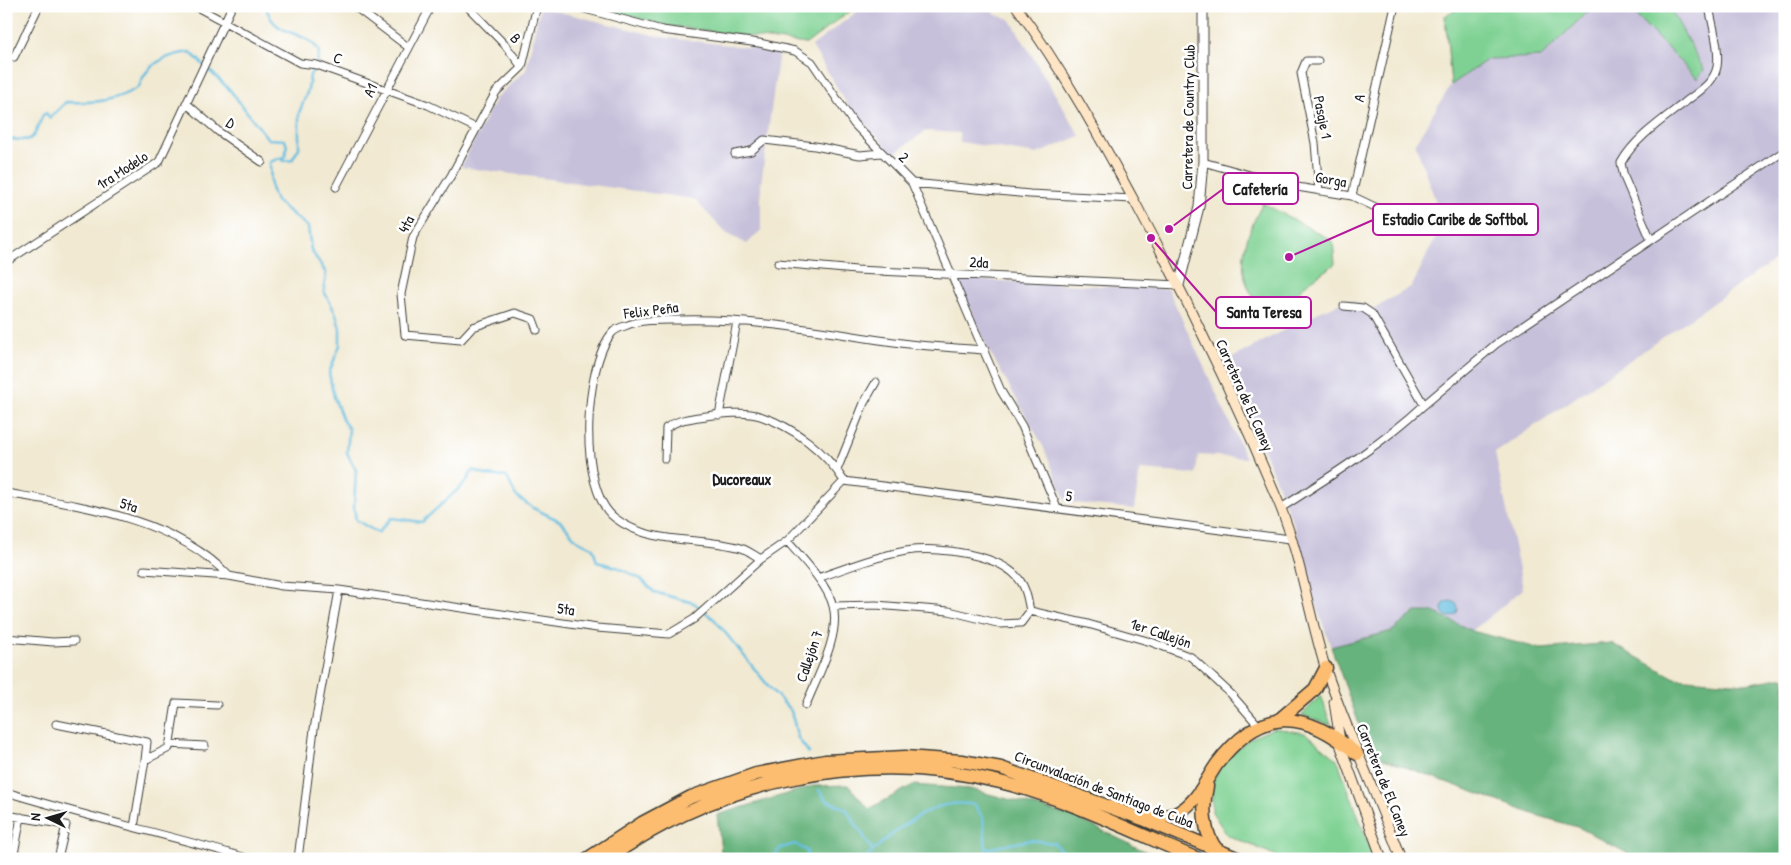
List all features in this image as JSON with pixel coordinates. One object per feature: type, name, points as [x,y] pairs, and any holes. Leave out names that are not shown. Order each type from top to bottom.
[{"type":"highway","points":[[1142,819],[1178,812],[1193,800],[1231,747],[1258,725],[1280,719],[1315,689],[1326,668]]},
{"type":"highway","points":[[1280,719],[1304,724],[1321,731],[1357,754]]},
{"type":"highway","name":"Circunvalación de Santiago de Cuba","points":[[587,859],[642,823],[691,797],[756,774],[825,761],[905,757],[962,761],[1001,768],[1142,819],[1228,856]]},
{"type":"highway","name":"Circunvalación de Santiago de Cuba","points":[[607,859],[650,830],[694,809],[750,788],[788,778],[829,771],[905,768],[927,769],[1000,782],[1093,814],[1198,859]]},
{"type":"highway","points":[[1208,781],[1203,799],[1208,831],[1228,856]]},
{"type":"highway","points":[[1208,831],[1228,856]]},
{"type":"main road","name":"Carretera de El Caney","points":[[1016,6],[1075,95],[1179,285],[1281,508],[1331,684],[1357,754],[1401,859]]},
{"type":"main road","name":"Carretera de El Caney","points":[[1331,684],[1340,743],[1382,859]]},
{"type":"street","points":[[14,57],[39,6]]},
{"type":"street","name":"C","points":[[195,6],[300,63],[316,65],[428,105],[476,128]]},
{"type":"street","name":"1ra Modelo","points":[[6,262],[159,162],[232,6]]},
{"type":"street","points":[[354,6],[408,47]]},
{"type":"street","name":"A1","points":[[336,187],[431,6]]},
{"type":"street","name":"B","points":[[467,6],[505,45],[522,67]]},
{"type":"street","points":[[522,67],[537,6]]},
{"type":"street","name":"2","points":[[574,6],[662,30],[759,43],[795,51],[812,62],[854,124],[912,183],[1001,391],[1022,426],[1057,508]]},
{"type":"street","name":"Carretera de Country Club","points":[[1179,285],[1200,207],[1203,162],[1203,6]]},
{"type":"street","name":"A","points":[[1352,196],[1395,6]]},
{"type":"street","points":[[1651,240],[1624,178],[1621,163],[1628,150],[1686,101],[1706,88],[1711,80],[1717,68],[1717,52],[1709,6]]},
{"type":"street","name":"Pasaje 1","points":[[1318,61],[1306,61],[1301,73],[1315,143],[1319,190]]},
{"type":"street","name":"4ta","points":[[522,67],[496,92],[452,174],[412,238],[401,294],[405,335],[461,340],[473,327],[515,313],[533,319],[537,330]]},
{"type":"street","name":"D","points":[[186,103],[219,132],[262,162]]},
{"type":"street","points":[[735,154],[751,151],[764,140],[815,146],[860,155],[881,153]]},
{"type":"street","points":[[1281,508],[1340,470],[1401,426],[1496,344],[1783,152]]},
{"type":"street","name":"Gorga","points":[[1203,162],[1285,184],[1352,196],[1394,216]]},
{"type":"street","points":[[912,183],[1030,194],[1133,199]]},
{"type":"street","name":"2da","points":[[778,264],[1179,285]]},
{"type":"street","points":[[1344,306],[1363,308],[1372,314],[1424,405]]},
{"type":"street","name":"Felix Peña","points":[[761,559],[743,548],[641,533],[613,517],[604,508],[598,496],[588,447],[590,402],[599,360],[612,332],[626,325],[661,320],[737,322],[797,327],[911,344],[985,350]]},
{"type":"street","points":[[719,415],[737,322]]},
{"type":"street","points":[[836,470],[864,403],[876,382]]},
{"type":"street","points":[[665,459],[666,428],[684,418],[719,415],[758,416],[802,438],[824,455],[844,481]]},
{"type":"street","name":"5ta","points":[[144,570],[229,576],[282,586],[339,590],[642,632],[669,634],[694,619],[761,559],[787,541],[844,481]]},
{"type":"street","name":"5","points":[[844,481],[1290,539]]},
{"type":"street","name":"5ta","points":[[6,493],[94,508],[154,528],[214,559],[229,576]]},
{"type":"street","name":"Callejón 7","points":[[787,541],[818,578],[833,606],[833,638],[806,704]]},
{"type":"street","points":[[818,578],[907,551],[926,550],[971,555],[1004,566],[1014,573],[1022,583],[1030,611],[1020,623],[1001,624],[949,611],[876,605],[833,606]]},
{"type":"street","points":[[298,859],[314,729],[339,590]]},
{"type":"street","name":"1er Callejón","points":[[1030,611],[1088,624],[1151,642],[1190,657],[1231,694],[1258,725]]},
{"type":"street","points":[[6,638],[53,642],[74,641]]},
{"type":"street","points":[[145,760],[169,748],[176,703],[218,705]]},
{"type":"street","points":[[56,724],[147,742],[134,827]]},
{"type":"street","points":[[169,744],[205,746]]},
{"type":"street","points":[[6,792],[76,814],[134,827],[250,859]]},
{"type":"street","points":[[6,815],[66,825],[58,859]]},
{"type":"street","points":[[13,859],[22,817]]},
{"type":"shaded area","points":[[864,6],[988,6],[996,15],[1010,19],[1080,136],[1037,154],[960,142],[959,133],[926,131],[893,154],[847,104],[812,46]]},
{"type":"shaded area","points":[[1627,6],[1697,79],[1704,70],[1669,6],[1785,6],[1785,253],[1495,453],[1523,589],[1472,631],[1434,613],[1416,612],[1392,631],[1331,647],[1311,591],[1293,522],[1249,415],[1223,363],[1310,316],[1348,300],[1374,309],[1412,286],[1443,222],[1415,143],[1451,85],[1488,59],[1541,57],[1588,11]]},
{"type":"shaded area","points":[[540,7],[661,37],[779,51],[761,184],[761,230],[747,244],[726,233],[694,199],[461,167],[496,98],[526,70]]},
{"type":"shaded area","points":[[957,279],[1168,289],[1246,458],[1198,455],[1196,474],[1140,470],[1134,509],[1066,502],[1043,446],[988,349]]},
{"type":"green space","points":[[593,6],[857,6],[806,44],[663,25]]},
{"type":"green space","points":[[1462,6],[1626,6],[1588,11],[1541,57],[1488,59],[1451,85],[1445,16]]},
{"type":"green space","points":[[1627,6],[1669,6],[1704,70],[1697,79]]},
{"type":"green space","points":[[1263,203],[1333,241],[1335,264],[1307,283],[1274,318],[1254,298],[1244,275],[1243,262],[1248,238]]},
{"type":"green space","points":[[1416,612],[1434,612],[1472,631],[1541,649],[1611,643],[1675,678],[1745,684],[1785,677],[1785,859],[1638,859],[1580,828],[1536,815],[1370,754],[1331,647],[1392,631]]},
{"type":"green space","points":[[1321,695],[1331,725],[1302,715]]},
{"type":"green space","points":[[1274,728],[1305,733],[1337,759],[1374,859],[1284,859],[1227,835],[1212,812],[1212,783],[1224,761],[1249,739]]},
{"type":"green space","points":[[848,785],[869,809],[913,785],[970,789],[1072,816],[1161,859],[722,859],[717,815],[813,786]]},
{"type":"water","points":[[1450,601],[1456,603],[1458,609],[1456,615],[1450,617],[1444,615],[1442,609],[1444,603]]},
{"type":"waterway","points":[[266,6],[275,24],[306,39],[319,51],[317,65],[310,75],[308,90],[299,113],[299,148],[292,160],[284,161],[280,158],[270,162],[271,188],[276,201],[308,227],[311,250],[326,273],[324,291],[336,314],[340,329],[340,345],[329,373],[334,397],[343,421],[349,429],[347,453],[356,470],[354,507],[356,520],[378,533],[391,518],[422,522],[466,482],[473,470],[486,475],[507,477],[516,496],[533,508],[560,521],[577,540],[593,548],[597,562],[617,567],[641,579],[654,592],[694,603],[715,620],[791,711],[798,738],[809,753]]},
{"type":"waterway","points":[[6,139],[23,140],[31,138],[43,115],[46,113],[50,118],[66,102],[112,99],[130,92],[139,87],[142,79],[152,66],[173,55],[190,52],[230,90],[268,139],[285,140],[287,147],[285,157],[280,158]]},
{"type":"waterway","points":[[819,790],[826,800],[846,809],[873,851]]},
{"type":"waterway","points":[[865,859],[883,842],[915,818],[950,804],[974,804],[983,818],[986,849],[1030,840],[1054,843],[1070,859]]},
{"type":"waterway","points":[[771,859],[781,848],[795,844],[807,851],[807,859]]},
{"type":"place","name":"Cafetería","points":[[1169,229]]},
{"type":"place","name":"Santa Teresa","points":[[1151,238]]},
{"type":"place","name":"Estadio Caribe de Softbol","points":[[1289,257]]},
{"type":"district","name":"Ducoreaux","points":[[742,479]]}]
